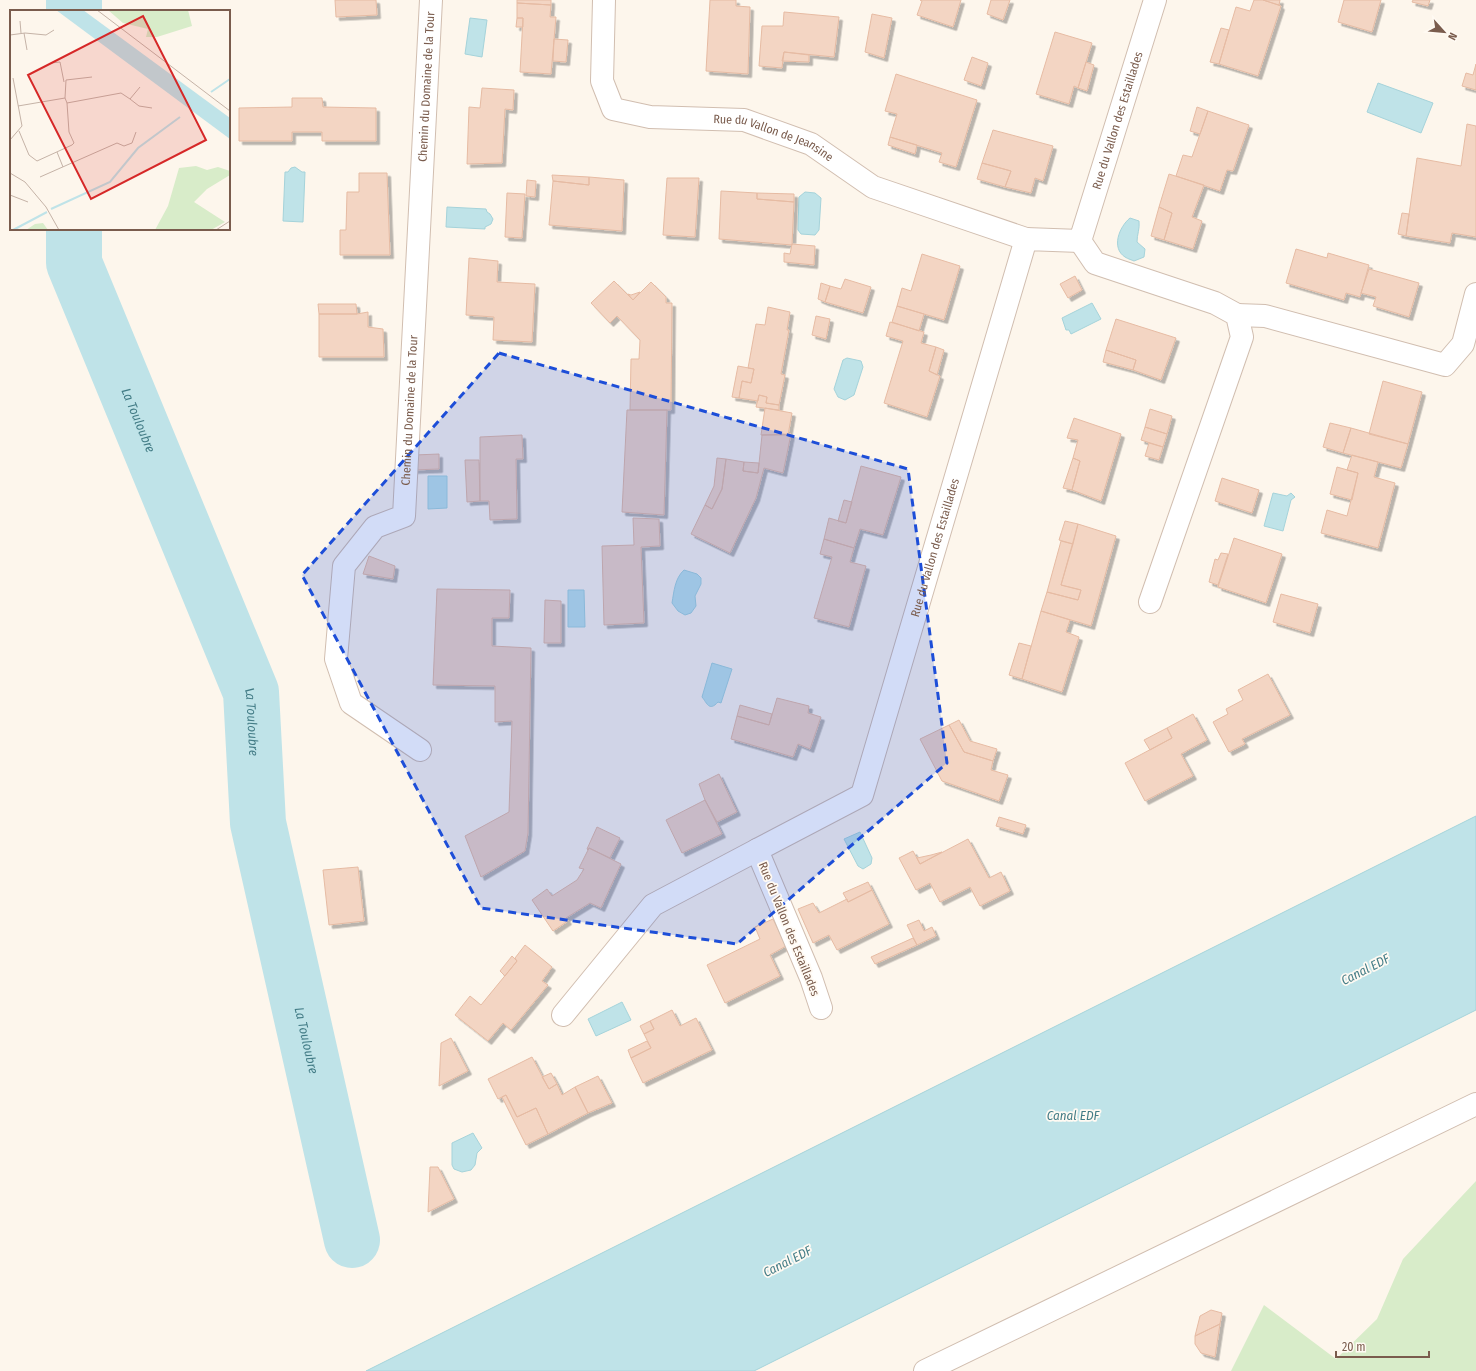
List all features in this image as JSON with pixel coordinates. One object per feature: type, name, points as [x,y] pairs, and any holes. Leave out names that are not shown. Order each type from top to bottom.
[{"type":"street","name":"Chemin du Domaine de la Tour","points":[[420,750],[350,703],[336,659],[344,566],[376,527],[404,516],[431,0]]},
{"type":"street","name":"Rue du Vallon de Jeansine","points":[[604,0],[602,81],[613,108],[650,117],[744,120],[810,144],[873,187],[1026,239]]},
{"type":"street","name":"Rue du Vallon des Estaillades","points":[[1080,241],[1155,0]]},
{"type":"street","points":[[1026,239],[1080,241],[1094,262],[1215,303],[1237,315],[1265,316],[1445,364],[1462,344],[1476,294]]},
{"type":"street","name":"Rue du Vallon des Estaillades","points":[[563,1015],[653,905],[862,795],[1026,239]]},
{"type":"street","points":[[1150,602],[1242,337],[1237,315]]},
{"type":"street","name":"Rue du Vallon des Estaillades","points":[[757,850],[811,978],[821,1008]]},
{"type":"street","points":[[925,1371],[1476,1104]]},
{"type":"highlighted area","points":[[499,353],[908,469],[947,763],[737,944],[481,908],[302,575]]},
{"type":"green space","points":[[1476,1181],[1476,1371],[1231,1371],[1264,1305],[1336,1359],[1377,1319],[1403,1259]]},
{"type":"water","points":[[470,18],[487,20],[482,57],[465,54]]},
{"type":"water","points":[[1378,83],[1433,103],[1421,133],[1367,112]]},
{"type":"water","points":[[295,167],[302,172],[305,172],[303,222],[283,221],[285,172],[288,172],[291,168]]},
{"type":"water","points":[[805,192],[815,193],[821,198],[819,230],[815,235],[801,234],[798,230],[799,197]]},
{"type":"water","points":[[447,207],[486,209],[493,219],[491,224],[485,227],[485,229],[446,227]]},
{"type":"water","points":[[1130,218],[1139,221],[1137,242],[1145,249],[1144,257],[1134,261],[1126,258],[1118,248],[1118,238],[1120,232]]},
{"type":"water","points":[[1092,303],[1101,319],[1071,334],[1069,330],[1066,330],[1062,318]]},
{"type":"water","points":[[847,358],[861,361],[863,367],[854,395],[845,400],[838,397],[834,389],[843,360]]},
{"type":"water","points":[[428,476],[447,476],[447,508],[428,509]]},
{"type":"water","points":[[1273,493],[1287,496],[1291,493],[1295,497],[1291,500],[1283,531],[1264,526]]},
{"type":"water","points":[[684,570],[697,574],[701,578],[701,584],[695,596],[696,606],[691,613],[685,615],[678,611],[672,603],[674,589],[681,573]]},
{"type":"water","points":[[568,590],[584,590],[585,627],[568,627]]},
{"type":"water","points":[[712,663],[732,669],[721,703],[718,702],[715,705],[708,706],[702,697]]},
{"type":"water","name":"Canal EDF","points":[[1476,816],[1476,1010],[754,1371],[366,1371]]},
{"type":"water","points":[[860,832],[872,858],[871,864],[863,869],[858,866],[844,839]]},
{"type":"water","points":[[622,1002],[631,1020],[596,1036],[588,1019]]},
{"type":"water","points":[[473,1133],[482,1148],[477,1153],[475,1165],[471,1170],[462,1172],[454,1169],[452,1165],[452,1143]]},
{"type":"building","points":[[335,0],[376,0],[377,15],[336,17]]},
{"type":"building","points":[[517,0],[551,0],[551,5],[517,3]]},
{"type":"building","points":[[710,0],[736,0],[736,6],[750,7],[748,74],[706,71]]},
{"type":"building","points":[[920,0],[961,0],[953,27],[917,15],[922,1]]},
{"type":"building","points":[[991,0],[1010,0],[1003,20],[987,14]]},
{"type":"building","points":[[1254,0],[1263,0],[1281,6],[1258,76],[1219,64],[1236,7],[1250,11]]},
{"type":"building","points":[[1263,0],[1280,0],[1279,5]]},
{"type":"building","points":[[1344,0],[1381,0],[1372,32],[1338,22]]},
{"type":"building","points":[[1413,0],[1430,0],[1428,6],[1412,2]]},
{"type":"building","points":[[517,3],[551,5],[550,17],[556,17],[551,74],[520,72],[523,18],[517,18]]},
{"type":"building","points":[[784,12],[839,17],[834,57],[784,52],[782,68],[759,66],[762,26],[783,26]]},
{"type":"building","points":[[872,14],[892,18],[884,58],[865,52]]},
{"type":"building","points":[[517,18],[523,18],[523,27],[516,27]]},
{"type":"building","points":[[1221,28],[1229,30],[1219,64],[1210,62]]},
{"type":"building","points":[[1055,32],[1092,43],[1078,88],[1074,86],[1069,104],[1036,94]]},
{"type":"building","points":[[554,39],[568,40],[566,62],[553,61]]},
{"type":"building","points":[[784,52],[809,55],[809,62],[782,61]]},
{"type":"building","points":[[972,57],[988,63],[981,86],[964,80]]},
{"type":"building","points":[[1086,62],[1094,65],[1087,91],[1078,88]]},
{"type":"building","points":[[1476,64],[1476,90],[1462,86],[1466,73],[1473,75]]},
{"type":"building","points":[[896,74],[977,100],[956,167],[939,162],[942,153],[890,137],[897,114],[885,111]]},
{"type":"building","points":[[482,88],[514,90],[513,110],[505,109],[502,163],[467,164],[469,107],[480,108]]},
{"type":"building","points":[[292,98],[322,98],[323,107],[376,108],[376,141],[322,141],[322,132],[292,132],[292,141],[239,141],[239,108],[292,107]]},
{"type":"building","points":[[1197,107],[1208,111],[1200,134],[1190,131]]},
{"type":"building","points":[[1208,111],[1249,125],[1233,171],[1227,170],[1220,191],[1176,176],[1183,155],[1192,157]]},
{"type":"building","points":[[1467,124],[1476,126],[1476,237],[1452,233],[1450,243],[1406,236],[1417,158],[1461,166]]},
{"type":"building","points":[[993,130],[1053,146],[1043,181],[1035,178],[1031,193],[1005,187],[1011,171],[982,163]]},
{"type":"building","points":[[890,137],[917,145],[915,154],[888,145]]},
{"type":"building","points":[[982,163],[1011,171],[1005,187],[977,179]]},
{"type":"building","points":[[359,173],[387,173],[390,255],[340,255],[340,230],[346,230],[347,192],[359,192]]},
{"type":"building","points":[[1169,174],[1204,185],[1192,217],[1202,221],[1193,249],[1164,240],[1172,213],[1159,207]]},
{"type":"building","points":[[552,175],[589,177],[589,185],[553,181]]},
{"type":"building","points":[[589,177],[624,180],[622,231],[549,225],[553,181],[589,185]]},
{"type":"building","points":[[667,178],[699,178],[695,237],[663,235]]},
{"type":"building","points":[[527,180],[536,181],[535,197],[526,196]]},
{"type":"building","points":[[721,191],[757,193],[757,199],[794,202],[792,245],[719,239]]},
{"type":"building","points":[[507,193],[525,194],[522,238],[505,237]]},
{"type":"building","points":[[757,193],[794,194],[794,202],[757,199]]},
{"type":"building","points":[[1159,207],[1172,213],[1164,240],[1151,236]]},
{"type":"building","points":[[1402,213],[1409,214],[1406,236],[1398,234]]},
{"type":"building","points":[[792,244],[815,246],[814,265],[784,262],[784,253],[790,254]]},
{"type":"building","points":[[1296,249],[1327,258],[1328,253],[1369,265],[1360,297],[1346,293],[1344,300],[1286,283]]},
{"type":"building","points":[[922,254],[960,266],[944,320],[897,306],[902,288],[911,291]]},
{"type":"building","points":[[469,258],[498,261],[497,282],[535,284],[532,342],[493,340],[494,317],[466,315]]},
{"type":"building","points":[[1369,269],[1419,283],[1409,317],[1373,306],[1376,297],[1361,293]]},
{"type":"building","points":[[1075,276],[1082,290],[1068,298],[1060,284]]},
{"type":"building","points":[[845,279],[871,287],[863,313],[825,302],[830,286],[841,289]]},
{"type":"building","points":[[614,281],[633,300],[651,282],[666,297],[666,303],[672,303],[671,410],[630,410],[631,359],[639,359],[640,340],[617,316],[610,323],[591,303]]},
{"type":"building","points":[[821,283],[830,286],[825,302],[818,299]]},
{"type":"building","points":[[640,292],[633,300],[628,294],[631,295]]},
{"type":"building","points":[[318,304],[356,304],[357,314],[319,314]]},
{"type":"building","points":[[897,306],[924,314],[919,331],[892,322]]},
{"type":"building","points":[[768,307],[790,312],[787,330],[789,330],[781,374],[785,375],[779,405],[766,403],[767,397],[759,395],[758,401],[739,398],[742,381],[751,383],[754,369],[748,368],[756,324],[765,325]]},
{"type":"building","points":[[368,312],[368,327],[383,329],[384,357],[319,357],[319,314],[357,314]]},
{"type":"building","points":[[816,316],[830,319],[826,339],[812,335]]},
{"type":"building","points":[[1116,319],[1176,338],[1161,380],[1133,370],[1136,360],[1106,350]]},
{"type":"building","points":[[890,322],[924,332],[921,343],[936,347],[929,371],[940,376],[927,417],[884,403],[903,341],[886,336]]},
{"type":"building","points":[[936,347],[944,350],[937,375],[929,371]]},
{"type":"building","points":[[1106,350],[1136,360],[1133,370],[1103,362]]},
{"type":"building","points":[[738,366],[754,369],[751,383],[742,381],[739,398],[732,397]]},
{"type":"building","points":[[1383,381],[1422,392],[1408,444],[1369,434]]},
{"type":"building","points":[[759,395],[767,397],[766,403],[779,405],[779,410],[756,407]]},
{"type":"building","points":[[765,408],[792,413],[788,435],[761,435]]},
{"type":"building","points":[[1150,409],[1172,416],[1167,434],[1145,427]]},
{"type":"building","points":[[627,410],[667,410],[664,515],[622,512]]},
{"type":"building","points":[[1074,418],[1121,434],[1101,501],[1072,490],[1080,461],[1073,458],[1078,440],[1067,438]]},
{"type":"building","points":[[1330,423],[1351,428],[1343,453],[1323,447]]},
{"type":"building","points":[[1145,427],[1167,434],[1163,447],[1141,440]]},
{"type":"building","points":[[1351,428],[1408,444],[1401,468],[1343,453]]},
{"type":"building","points":[[791,434],[783,473],[764,468],[756,498],[730,553],[691,534],[705,505],[712,509],[722,489],[726,459],[744,462],[743,471],[758,473],[762,435]]},
{"type":"building","points":[[522,435],[523,459],[516,459],[517,519],[490,520],[489,501],[480,501],[480,437]]},
{"type":"building","points":[[1149,443],[1163,447],[1159,460],[1145,456]]},
{"type":"building","points":[[439,454],[439,469],[413,470],[414,455]]},
{"type":"building","points":[[1352,455],[1378,462],[1374,477],[1395,483],[1378,548],[1321,533],[1327,510],[1347,516],[1358,473],[1347,470]]},
{"type":"building","points":[[717,458],[726,459],[722,489],[712,509],[705,505],[714,486]]},
{"type":"building","points":[[1073,458],[1080,461],[1072,490],[1063,488]]},
{"type":"building","points":[[465,460],[479,460],[480,501],[467,502]]},
{"type":"building","points":[[744,462],[759,463],[758,473],[743,471]]},
{"type":"building","points":[[861,466],[901,477],[883,535],[860,529],[854,548],[824,539],[829,518],[846,523]]},
{"type":"building","points":[[1337,467],[1358,473],[1352,500],[1330,494]]},
{"type":"building","points":[[1222,478],[1259,490],[1252,513],[1215,501]]},
{"type":"building","points":[[844,500],[852,502],[846,523],[838,521]]},
{"type":"building","points":[[633,518],[659,519],[660,546],[641,547],[644,623],[604,625],[602,546],[634,545]]},
{"type":"building","points":[[1065,521],[1078,524],[1073,544],[1059,540]]},
{"type":"building","points":[[1078,524],[1116,536],[1091,626],[1041,611],[1047,592],[1078,600],[1081,590],[1061,585]]},
{"type":"building","points":[[1234,538],[1282,554],[1266,603],[1218,587]]},
{"type":"building","points":[[824,539],[854,548],[850,562],[866,566],[849,627],[814,618],[832,557],[820,554]]},
{"type":"building","points":[[1061,541],[1073,544],[1061,585],[1081,590],[1078,600],[1047,592]]},
{"type":"building","points":[[1221,553],[1228,554],[1218,585],[1209,582],[1215,559],[1218,560]]},
{"type":"building","points":[[369,556],[395,566],[393,579],[363,574]]},
{"type":"building","points":[[437,589],[510,590],[509,618],[492,618],[492,646],[531,648],[528,833],[525,851],[481,877],[465,836],[509,812],[512,721],[495,722],[495,686],[433,685]]},
{"type":"building","points":[[1281,594],[1318,604],[1310,633],[1273,622]]},
{"type":"building","points":[[545,600],[561,601],[561,643],[544,643]]},
{"type":"building","points":[[1041,611],[1070,620],[1066,632],[1079,637],[1062,692],[1022,679]]},
{"type":"building","points":[[1019,643],[1031,646],[1022,679],[1009,675]]},
{"type":"building","points":[[1268,674],[1290,715],[1242,739],[1245,744],[1229,752],[1213,722],[1228,714],[1226,709],[1243,700],[1238,690]]},
{"type":"building","points":[[777,698],[809,706],[808,713],[821,717],[810,749],[798,744],[793,757],[731,739],[737,716],[769,725]]},
{"type":"building","points":[[740,705],[772,714],[769,725],[737,716]]},
{"type":"building","points":[[1193,714],[1207,740],[1181,754],[1193,776],[1145,801],[1125,763],[1172,738],[1167,728]]},
{"type":"building","points":[[959,720],[970,741],[997,749],[993,761],[964,752],[949,725]]},
{"type":"building","points":[[949,725],[964,752],[993,761],[991,770],[1008,775],[999,801],[942,781],[920,739]]},
{"type":"building","points":[[1167,728],[1172,738],[1150,750],[1144,740]]},
{"type":"building","points":[[719,774],[737,812],[717,822],[705,800],[699,784]]},
{"type":"building","points":[[705,800],[722,834],[682,853],[666,820]]},
{"type":"building","points":[[999,817],[1026,825],[1023,834],[996,826]]},
{"type":"building","points":[[597,827],[620,838],[610,858],[589,848],[588,850],[587,849]]},
{"type":"building","points":[[968,839],[989,878],[1001,872],[1010,891],[980,906],[970,887],[940,902],[930,883],[916,890],[899,858],[913,851],[920,864]]},
{"type":"building","points":[[589,848],[621,864],[601,908],[590,903],[566,918],[568,921],[553,931],[532,900],[547,889],[552,896],[577,880],[584,869],[579,868]]},
{"type":"building","points":[[942,852],[920,864],[917,858],[931,855]]},
{"type":"building","points":[[358,867],[364,921],[329,925],[323,870]]},
{"type":"building","points":[[868,882],[872,890],[848,902],[843,893]]},
{"type":"building","points":[[872,890],[889,924],[837,950],[829,935],[813,943],[798,909],[813,903],[819,913],[847,899],[848,902]]},
{"type":"building","points":[[773,919],[786,946],[770,955],[780,976],[725,1003],[707,965],[760,939],[755,927]]},
{"type":"building","points":[[919,920],[924,931],[932,927],[936,936],[917,945],[907,925]]},
{"type":"building","points":[[913,938],[917,945],[875,964],[871,957]]},
{"type":"building","points":[[525,945],[552,967],[542,981],[548,985],[511,1030],[503,1023],[488,1041],[455,1015],[470,996],[481,1005],[517,961],[515,958]]},
{"type":"building","points":[[512,956],[517,961],[505,976],[500,971]]},
{"type":"building","points":[[672,1010],[680,1026],[696,1018],[712,1050],[643,1083],[631,1058],[651,1048],[644,1034],[654,1029],[650,1021]]},
{"type":"building","points":[[650,1021],[654,1029],[644,1034],[640,1026]]},
{"type":"building","points":[[451,1038],[468,1071],[439,1086],[441,1043]]},
{"type":"building","points":[[647,1041],[651,1048],[631,1058],[628,1050]]},
{"type":"building","points":[[532,1057],[549,1089],[557,1084],[562,1095],[575,1087],[588,1113],[548,1134],[536,1108],[517,1117],[506,1095],[498,1099],[488,1079]]},
{"type":"building","points":[[551,1073],[557,1084],[549,1089],[542,1077]]},
{"type":"building","points":[[598,1076],[612,1103],[588,1113],[575,1087]]},
{"type":"building","points":[[506,1095],[517,1117],[536,1108],[548,1134],[526,1145],[502,1097]]},
{"type":"building","points":[[430,1167],[438,1167],[454,1199],[428,1212]]},
{"type":"building","points":[[1211,1310],[1222,1313],[1220,1324],[1195,1336],[1200,1316]]},
{"type":"building","points":[[1220,1324],[1215,1357],[1201,1353],[1195,1344],[1195,1336]]},
{"type":"waterway","name":"La Touloubre","points":[[74,0],[74,10]]},
{"type":"waterway","name":"La Touloubre","points":[[74,230],[74,263],[251,692],[258,823],[352,1240]]}]
